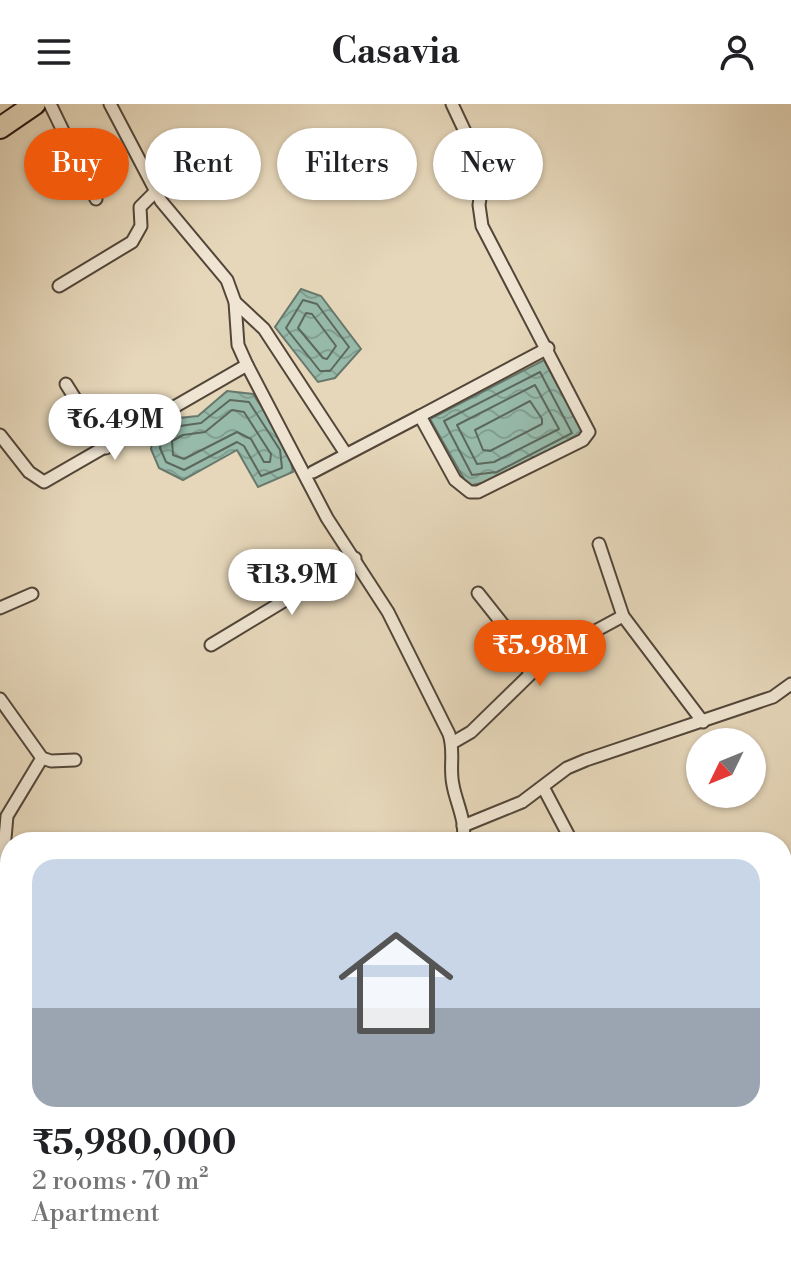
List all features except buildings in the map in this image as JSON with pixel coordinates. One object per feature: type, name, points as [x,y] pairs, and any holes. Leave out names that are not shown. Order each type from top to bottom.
[{"type":"highway","points":[[3,120],[35,104]]},
{"type":"street","points":[[50,104],[62,128]]},
{"type":"street","points":[[110,104],[145,170]]},
{"type":"street","points":[[420,416],[455,480],[470,492],[583,440],[589,432],[482,226],[479,205],[484,172],[452,104]]},
{"type":"street","points":[[59,286],[132,242],[141,226],[140,207],[147,200]]},
{"type":"street","points":[[162,200],[227,280],[235,302],[238,345],[247,365],[327,518],[388,612],[452,743],[452,784],[463,832]]},
{"type":"street","points":[[235,302],[264,329],[346,454]]},
{"type":"street","points":[[313,472],[548,348]]},
{"type":"street","points":[[0,435],[29,472],[44,482],[247,365]]},
{"type":"street","points":[[66,384],[106,448]]},
{"type":"street","points":[[599,544],[623,616],[703,722]]},
{"type":"street","points":[[211,645],[355,558]]},
{"type":"street","points":[[478,593],[505,627],[530,673]]},
{"type":"street","points":[[0,608],[32,594]]},
{"type":"street","points":[[452,743],[471,732],[485,715],[517,691],[530,673],[549,656],[623,616]]},
{"type":"street","points":[[463,826],[522,802],[567,768],[773,697],[791,684]]},
{"type":"street","points":[[0,699],[30,746],[42,758],[51,761],[75,760]]},
{"type":"street","points":[[6,832],[7,816],[42,758]]},
{"type":"street","points":[[543,787],[567,832]]},
{"type":"water","points":[[301,289],[321,296],[361,349],[335,378],[318,382],[275,327]]},
{"type":"water","points":[[544,360],[585,436],[500,479],[468,486],[430,419]]},
{"type":"water","points":[[227,391],[253,394],[288,447],[293,472],[258,487],[237,450],[183,480],[159,468],[151,449],[154,430],[178,418],[198,416]]}]
